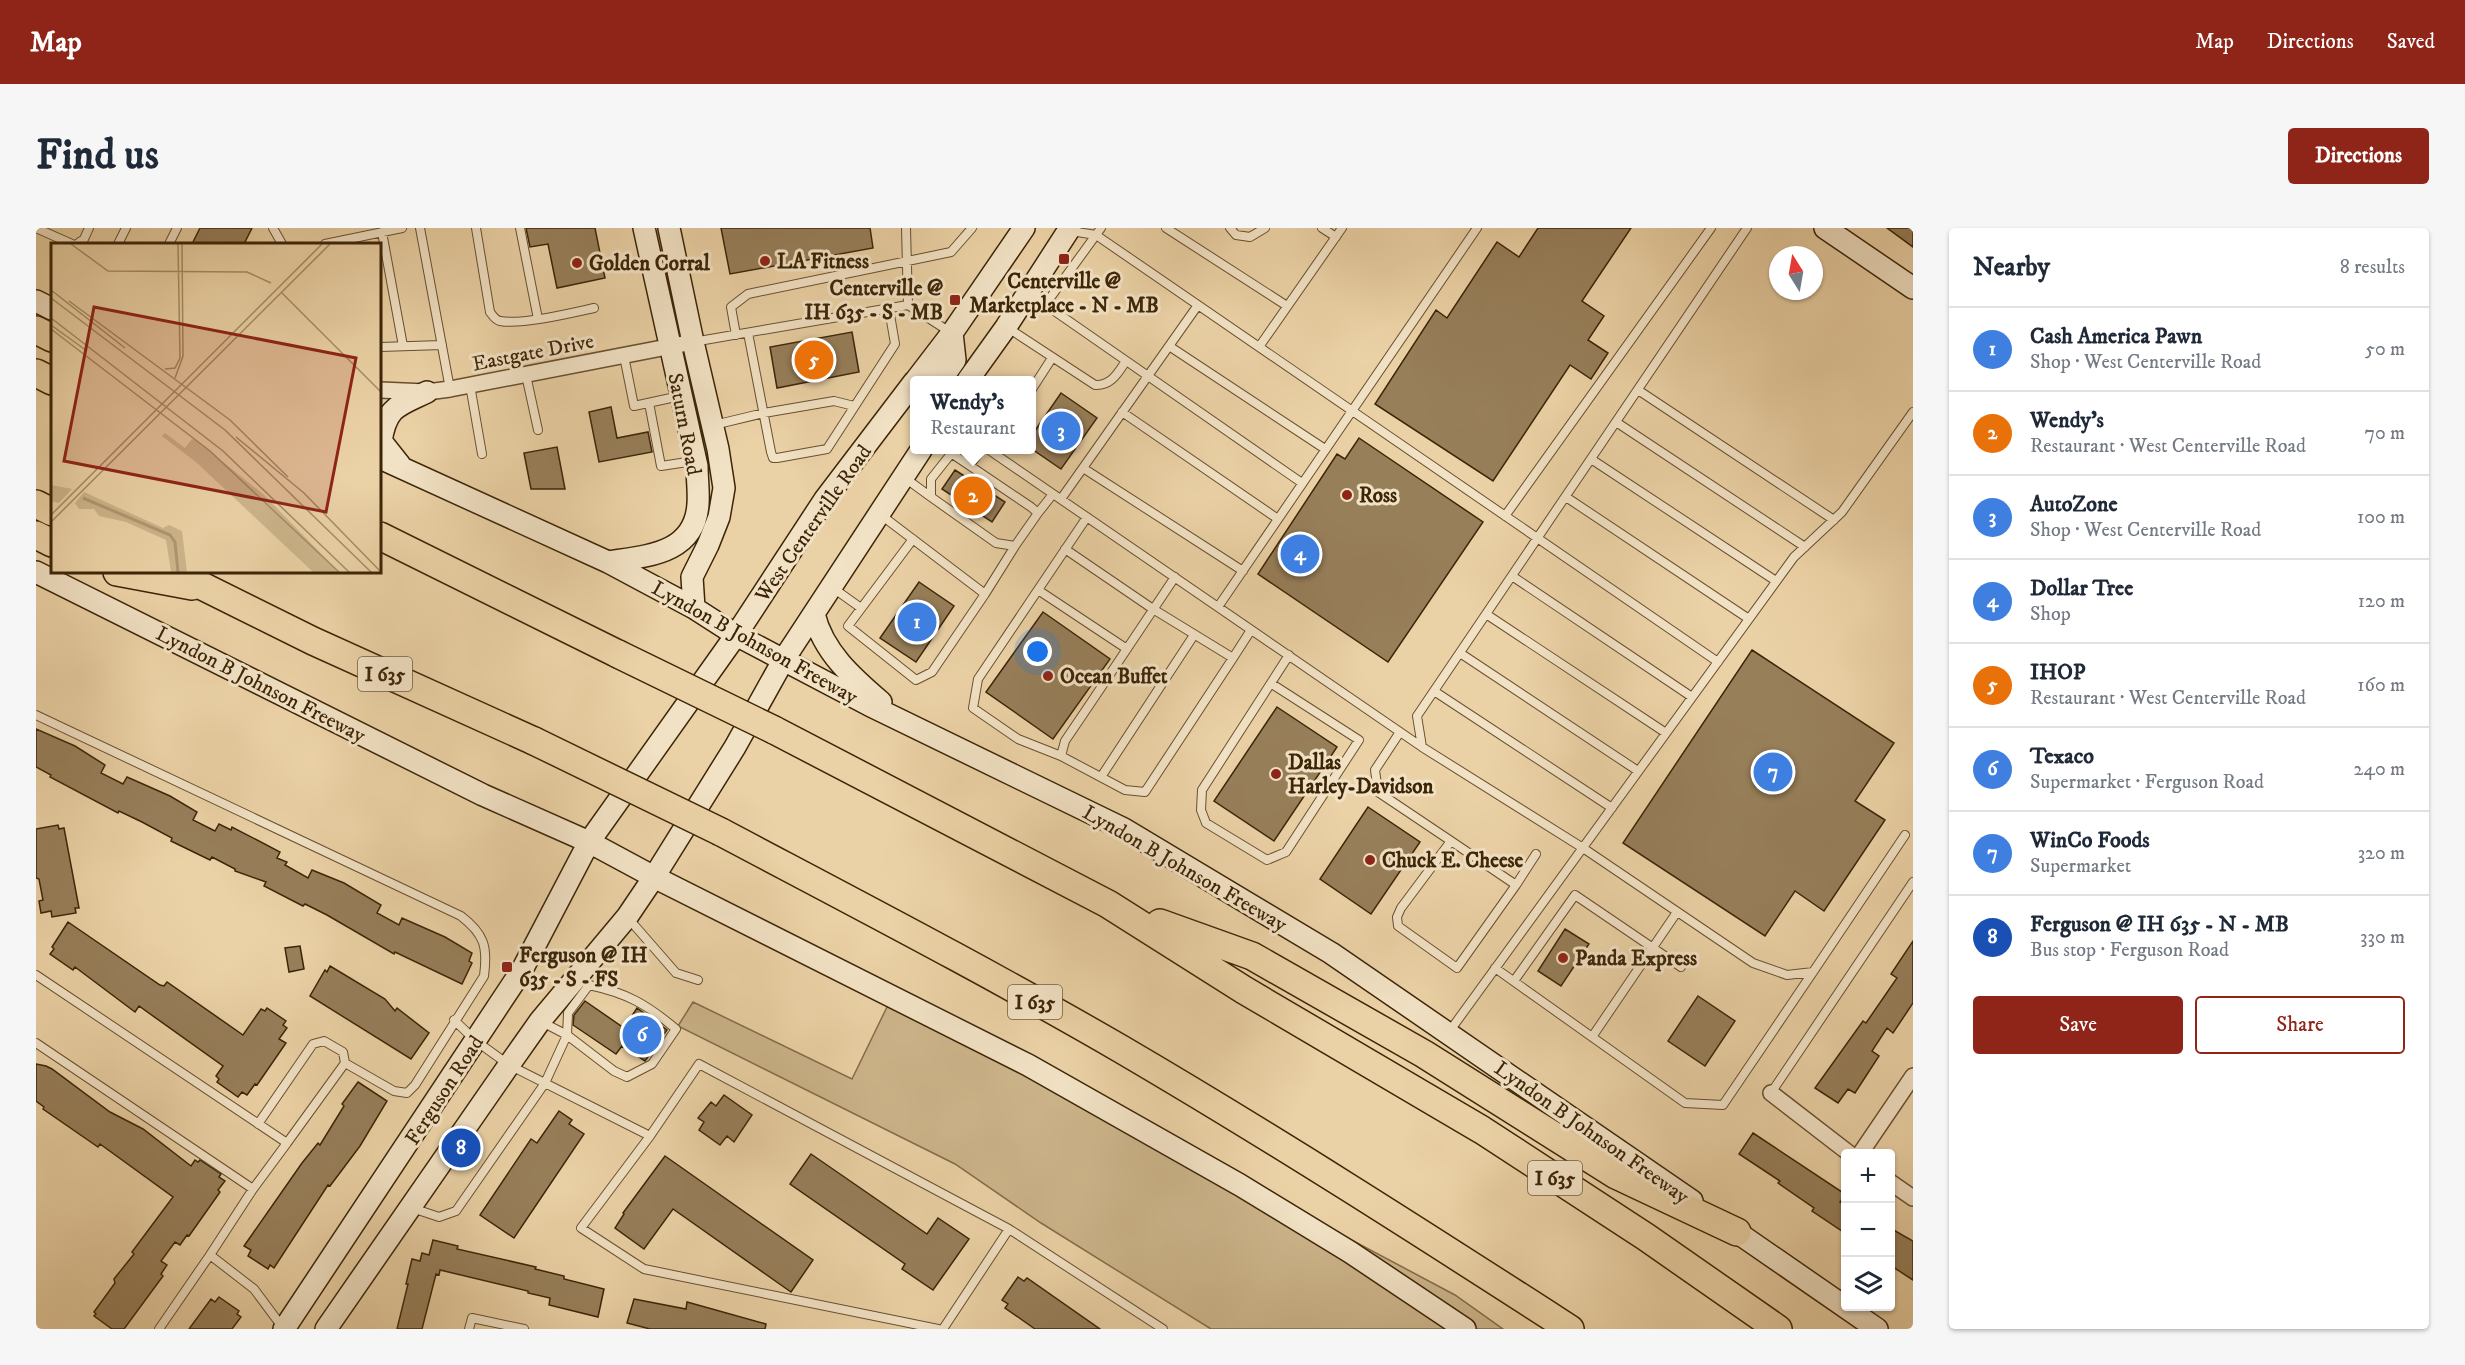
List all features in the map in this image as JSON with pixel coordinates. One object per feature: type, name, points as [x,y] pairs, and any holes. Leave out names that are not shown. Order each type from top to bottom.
[{"type":"highway","points":[[36,330],[51,338]]},
{"type":"highway","points":[[36,373],[51,380]]},
{"type":"highway","points":[[36,504],[51,512]]},
{"type":"highway","points":[[36,535],[51,542]]},
{"type":"highway","name":"I 635","points":[[381,536],[774,730],[1108,904],[1244,990],[1482,1130],[1646,1237],[1778,1329]]},
{"type":"highway","points":[[122,573],[211,590]]},
{"type":"highway","name":"I 635","points":[[176,573],[313,641],[534,741],[721,832],[871,912],[1119,1048],[1344,1183],[1570,1329]]},
{"type":"highway","points":[[1108,904],[1252,956],[1424,1054],[1616,1175],[1737,1232]]},
{"type":"main road","name":"Saturn Road","points":[[608,562],[658,555],[678,544],[691,530],[699,506],[695,461],[644,228]]},
{"type":"main road","name":"Saturn Road","points":[[669,228],[718,449],[724,489],[719,517],[692,577],[694,608]]},
{"type":"main road","name":"West Centerville Road","points":[[919,376],[952,333],[1024,228]]},
{"type":"main road","points":[[972,376],[1006,327],[1068,229]]},
{"type":"main road","points":[[1835,231],[1913,288]]},
{"type":"main road","points":[[36,301],[51,308]]},
{"type":"main road","points":[[944,376],[955,360],[952,333]]},
{"type":"main road","name":"West Centerville Road","points":[[589,842],[736,635],[825,499],[910,388]]},
{"type":"main road","points":[[402,468],[381,441],[384,422],[396,407],[427,392]]},
{"type":"main road","points":[[654,877],[735,747],[784,659],[918,454]]},
{"type":"main road","name":"Lyndon B Johnson Freeway","points":[[381,458],[608,562],[694,608],[736,635],[869,705],[900,718],[948,745],[1125,829],[1331,953],[1877,1329]]},
{"type":"main road","name":"Lyndon B Johnson Freeway","points":[[36,572],[483,795],[589,842],[1038,1070],[1350,1251],[1465,1329]]},
{"type":"main road","points":[[814,614],[818,629],[834,656],[856,680],[900,718]]},
{"type":"main road","name":"Ferguson Road","points":[[284,1329],[522,970],[589,842]]},
{"type":"main road","name":"Ferguson Road","points":[[326,1329],[540,1021],[583,981],[654,877]]},
{"type":"street","name":"Eastgate Drive","points":[[381,390],[427,392],[470,386],[693,342]]},
{"type":"street","points":[[1863,1149],[1913,1076]]},
{"type":"street","points":[[1772,1093],[1844,1149]]},
{"type":"street","points":[[1895,1185],[1913,1198]]},
{"type":"lane","points":[[36,228],[70,243]]},
{"type":"lane","points":[[78,243],[84,239],[89,228]]},
{"type":"lane","points":[[118,243],[126,228]]},
{"type":"lane","points":[[170,243],[177,228]]},
{"type":"lane","points":[[273,228],[281,243]]},
{"type":"lane","points":[[330,243],[402,228]]},
{"type":"lane","points":[[420,228],[450,389]]},
{"type":"lane","points":[[476,228],[490,312],[494,319],[500,321],[538,319],[594,308]]},
{"type":"lane","points":[[520,228],[538,319]]},
{"type":"lane","points":[[906,228],[908,305]]},
{"type":"lane","points":[[736,335],[731,307],[748,294],[951,252],[972,228]]},
{"type":"lane","points":[[1166,228],[1287,306]]},
{"type":"lane","points":[[1230,228],[1236,235],[1250,237],[1265,228]]},
{"type":"lane","points":[[1322,228],[1336,237]]},
{"type":"lane","points":[[1259,346],[1342,228]]},
{"type":"lane","points":[[1218,607],[1477,228]]},
{"type":"lane","points":[[1505,516],[1711,228]]},
{"type":"lane","points":[[1422,747],[1417,716],[1747,228]]},
{"type":"lane","points":[[1068,229],[1096,230],[1198,305],[1718,662]]},
{"type":"lane","points":[[1045,305],[1096,230]]},
{"type":"lane","points":[[382,232],[403,346]]},
{"type":"lane","points":[[1032,287],[1045,305],[1302,483]]},
{"type":"lane","points":[[693,342],[908,305],[952,333]]},
{"type":"lane","points":[[913,539],[848,626],[916,680],[932,672],[1038,513],[1057,497],[1083,468],[1198,305]]},
{"type":"lane","points":[[748,333],[771,452],[773,458],[777,458],[826,449],[895,344],[889,309]]},
{"type":"lane","points":[[1006,327],[1095,385],[1102,385],[1114,378],[1126,361]]},
{"type":"lane","points":[[381,347],[442,345]]},
{"type":"lane","points":[[1169,346],[1325,449]]},
{"type":"lane","points":[[624,356],[634,406],[680,396]]},
{"type":"lane","points":[[1036,383],[1052,358]]},
{"type":"lane","points":[[525,375],[538,430]]},
{"type":"lane","points":[[470,386],[482,453]]},
{"type":"lane","points":[[1638,390],[1834,520]]},
{"type":"lane","points":[[712,425],[834,401],[854,406]]},
{"type":"lane","points":[[649,403],[661,466],[695,461]]},
{"type":"lane","points":[[1122,412],[1278,519]]},
{"type":"lane","points":[[1449,1033],[1776,581],[1794,557],[1842,512],[1913,412]]},
{"type":"lane","points":[[1616,422],[1805,547]]},
{"type":"lane","points":[[931,497],[932,479],[951,454]]},
{"type":"lane","points":[[957,454],[1038,513]]},
{"type":"lane","points":[[970,465],[978,454]]},
{"type":"lane","points":[[996,454],[1422,747],[1583,848],[1753,963],[1786,975],[1813,972]]},
{"type":"lane","points":[[1591,459],[1776,581]]},
{"type":"lane","points":[[1083,468],[1243,571]]},
{"type":"lane","points":[[904,477],[996,543],[1016,546]]},
{"type":"lane","points":[[1566,497],[1749,619]]},
{"type":"lane","points":[[880,514],[985,594]]},
{"type":"lane","points":[[1087,517],[978,679],[973,708],[1018,739],[1061,756],[1125,790],[1145,792],[1251,630]]},
{"type":"lane","points":[[1065,549],[1153,609],[1233,658]]},
{"type":"lane","points":[[1512,576],[1692,697]]},
{"type":"lane","points":[[1061,756],[1065,741],[1175,577]]},
{"type":"lane","points":[[832,587],[861,608]]},
{"type":"lane","points":[[1038,590],[1127,649]]},
{"type":"lane","points":[[1486,614],[1666,733]]},
{"type":"lane","points":[[1101,777],[1194,635]]},
{"type":"lane","points":[[1460,653],[1638,771]]},
{"type":"lane","points":[[1272,684],[1359,741],[1286,852],[1267,860],[1206,823],[1201,810],[1202,790],[1289,655]]},
{"type":"lane","points":[[1434,690],[1612,808]]},
{"type":"lane","points":[[36,715],[461,916],[477,929],[486,960],[484,976],[407,1093],[394,1091],[345,1063],[342,1053],[324,1041],[313,1044],[258,1124]]},
{"type":"lane","points":[[1400,732],[1375,770],[1378,792],[1516,885]]},
{"type":"lane","points":[[1495,968],[1685,1102],[1723,1105],[1905,835]]},
{"type":"lane","points":[[1450,840],[1401,908],[1397,917],[1398,926],[1457,968],[1536,854]]},
{"type":"lane","points":[[1772,1093],[1913,882]]},
{"type":"lane","points":[[1514,981],[1575,895],[1681,967]]},
{"type":"lane","points":[[1592,1037],[1677,912]]},
{"type":"lane","points":[[627,917],[676,973],[698,980]]},
{"type":"lane","points":[[36,975],[287,1143]]},
{"type":"lane","points":[[410,1207],[439,1217],[456,1211],[545,1083],[567,1035],[568,1013],[583,981],[619,991],[655,1012],[675,1029],[652,1064],[627,1077],[614,1071],[567,1035],[540,1021]]},
{"type":"lane","points":[[454,1020],[476,1041],[509,1065],[650,1136]]},
{"type":"lane","points":[[36,1043],[253,1189]]},
{"type":"lane","points":[[159,1329],[253,1189],[345,1063]]},
{"type":"lane","points":[[938,1329],[644,1269],[581,1228],[650,1136],[699,1064],[1009,1229],[1163,1329]]},
{"type":"lane","points":[[943,1329],[1009,1229]]},
{"type":"lane","points":[[210,1255],[254,1289],[284,1329]]},
{"type":"lane","points":[[468,1329],[472,1318],[524,1329]]},
{"type":"shaded area","points":[[693,1002],[852,1079],[887,1007],[927,1014],[1455,1295],[1503,1329],[1211,1329],[1041,1223],[955,1164],[678,1026]]},
{"type":"building","points":[[200,228],[252,228],[244,243],[192,243]]},
{"type":"building","name":"Golden Corral","points":[[526,228],[595,228],[605,278],[557,288],[548,244],[530,247]]},
{"type":"building","name":"LA Fitness","points":[[721,228],[870,228],[873,248],[730,274]]},
{"type":"building","points":[[1538,228],[1631,228],[1582,301],[1604,316],[1588,340],[1608,353],[1591,379],[1570,365],[1493,481],[1375,404],[1436,310],[1447,318],[1497,242],[1519,257]]},
{"type":"building","points":[[1887,228],[1913,228],[1913,247]]},
{"type":"building","points":[[852,332],[859,372],[777,388],[770,347]]},
{"type":"building","points":[[1061,393],[1097,418],[1061,469],[1036,452],[1036,429]]},
{"type":"building","points":[[611,407],[617,438],[648,432],[652,452],[599,462],[589,412]]},
{"type":"building","points":[[1359,438],[1483,522],[1388,662],[1258,574],[1337,454],[1345,459]]},
{"type":"building","points":[[557,447],[565,489],[531,489],[524,453]]},
{"type":"building","points":[[955,470],[1005,502],[992,522],[942,489]]},
{"type":"building","points":[[919,582],[954,606],[916,662],[880,638]]},
{"type":"building","name":"Ocean Buffet","points":[[1043,612],[1110,659],[1053,739],[986,692]]},
{"type":"building","points":[[1752,650],[1894,743],[1855,801],[1885,820],[1824,911],[1795,891],[1765,936],[1623,843]]},
{"type":"building","name":"Dallas Harley-Davidson","points":[[1277,707],[1337,747],[1274,841],[1214,801]]},
{"type":"building","points":[[36,729],[75,746],[105,765],[101,773],[123,784],[127,777],[170,796],[197,812],[193,820],[215,831],[219,824],[231,830],[232,827],[280,852],[277,858],[287,862],[285,865],[308,878],[312,870],[344,883],[381,905],[377,913],[399,925],[402,918],[445,937],[472,953],[469,961],[472,963],[462,984],[395,952],[394,954],[327,915],[305,904],[303,906],[264,886],[266,882],[235,871],[212,857],[210,860],[171,841],[172,838],[142,822],[119,811],[118,813],[50,777],[51,775],[36,767]]},
{"type":"building","name":"Chuck E. Cheese","points":[[1368,807],[1420,842],[1371,914],[1320,879]]},
{"type":"building","points":[[58,825],[59,829],[64,828],[79,908],[75,908],[76,913],[52,917],[51,911],[41,913],[39,901],[43,900],[39,879],[36,878],[36,829]]},
{"type":"building","points":[[68,922],[160,985],[164,986],[167,982],[243,1035],[261,1009],[265,1011],[267,1008],[286,1021],[283,1025],[287,1028],[279,1039],[286,1043],[257,1085],[255,1084],[247,1095],[242,1092],[238,1097],[217,1082],[219,1079],[216,1076],[223,1066],[139,1006],[135,1012],[75,967],[73,970],[50,954]]},
{"type":"building","name":"Panda Express","points":[[1565,929],[1589,944],[1561,986],[1538,971]]},
{"type":"building","points":[[1913,941],[1913,1003],[1893,1033],[1887,1028],[1872,1051],[1879,1056],[1855,1093],[1848,1089],[1838,1103],[1815,1088],[1863,1021],[1866,1023],[1897,978],[1891,974]]},
{"type":"building","points":[[300,946],[304,969],[289,972],[285,948]]},
{"type":"building","points":[[330,966],[385,999],[395,1011],[397,1008],[429,1033],[411,1059],[310,996],[325,970],[327,972]]},
{"type":"building","points":[[1698,996],[1735,1021],[1705,1066],[1668,1041]]},
{"type":"building","points":[[585,1001],[624,1028],[637,1008],[667,1030],[645,1061],[622,1046],[616,1054],[573,1025],[574,1015]]},
{"type":"building","points":[[36,1064],[52,1069],[110,1112],[143,1129],[191,1166],[195,1160],[198,1162],[200,1160],[221,1174],[219,1177],[225,1181],[218,1190],[220,1192],[189,1236],[187,1235],[180,1245],[175,1242],[161,1261],[167,1265],[161,1274],[163,1276],[124,1329],[112,1329],[94,1316],[96,1314],[94,1312],[115,1283],[114,1279],[134,1254],[132,1252],[173,1197],[100,1144],[98,1147],[43,1109],[44,1107],[36,1101]]},
{"type":"building","points":[[358,1082],[387,1101],[360,1146],[330,1186],[328,1185],[274,1268],[270,1265],[268,1269],[248,1256],[251,1250],[244,1246],[302,1163],[318,1143],[320,1145],[344,1106],[342,1104]]},
{"type":"building","points":[[724,1095],[752,1115],[734,1142],[727,1136],[720,1145],[699,1130],[704,1122],[698,1118],[711,1102],[716,1106]]},
{"type":"building","points":[[559,1111],[572,1120],[569,1124],[584,1134],[514,1238],[480,1215],[531,1139],[537,1143]]},
{"type":"building","points":[[1753,1133],[1841,1191],[1841,1230],[1812,1211],[1814,1208],[1778,1183],[1780,1181],[1739,1154]]},
{"type":"building","points":[[811,1154],[927,1234],[938,1218],[969,1239],[933,1290],[902,1269],[905,1264],[790,1184]]},
{"type":"building","points":[[665,1156],[813,1260],[791,1292],[673,1209],[644,1249],[615,1228],[623,1213]]},
{"type":"building","points":[[1895,1231],[1913,1241],[1913,1280],[1895,1268]]},
{"type":"building","points":[[433,1240],[458,1246],[457,1249],[536,1267],[535,1269],[564,1276],[564,1279],[604,1289],[598,1317],[549,1305],[550,1298],[528,1293],[528,1291],[440,1270],[439,1275],[436,1274],[422,1329],[397,1329],[412,1259],[420,1261],[422,1253],[429,1255]]},
{"type":"building","points":[[1018,1277],[1024,1281],[1027,1278],[1100,1329],[1035,1329],[1005,1308],[1008,1304],[1002,1300]]},
{"type":"building","points":[[219,1297],[239,1311],[237,1314],[241,1317],[232,1329],[189,1329],[211,1299],[215,1302]]},
{"type":"building","points":[[634,1299],[686,1309],[687,1302],[766,1324],[765,1329],[650,1329],[627,1323]]},
{"type":"place","name":"Centerville @ Marketplace - N - MB","points":[[1064,259]]},
{"type":"place","name":"LA Fitness","points":[[765,261]]},
{"type":"place","name":"Golden Corral","points":[[577,263]]},
{"type":"place","name":"Centerville @ IH 635 - S - MB","points":[[955,300]]},
{"type":"place","name":"IHOP","points":[[814,360]]},
{"type":"place","name":"AutoZone","points":[[1061,431]]},
{"type":"place","name":"Ross","points":[[1347,495]]},
{"type":"place","name":"Wendy's","points":[[973,496]]},
{"type":"place","name":"Dollar Tree","points":[[1300,554]]},
{"type":"place","name":"Cash America Pawn","points":[[917,622]]},
{"type":"place","name":"Ocean Buffet","points":[[1048,676]]},
{"type":"place","name":"WinCo Foods","points":[[1773,772]]},
{"type":"place","name":"Dallas Harley-Davidson","points":[[1276,774]]},
{"type":"place","name":"Chuck E. Cheese","points":[[1370,860]]},
{"type":"place","name":"Panda Express","points":[[1563,958]]},
{"type":"place","name":"Ferguson @ IH 635 - S - FS","points":[[507,967]]},
{"type":"place","name":"Texaco","points":[[642,1035]]},
{"type":"place","name":"Ferguson @ IH 635 - N - MB","points":[[461,1148]]}]
